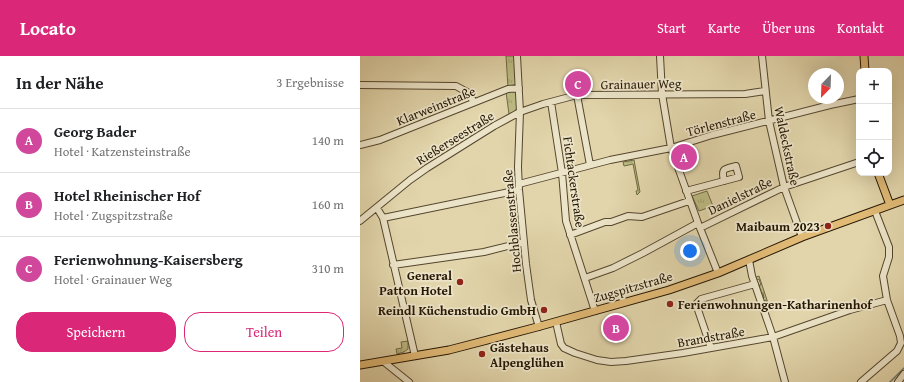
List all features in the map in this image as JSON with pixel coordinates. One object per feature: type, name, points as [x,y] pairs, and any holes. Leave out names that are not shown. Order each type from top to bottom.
[{"type":"main road","points":[[864,56],[865,68]]},
{"type":"main road","points":[[879,176],[890,205]]},
{"type":"main road","points":[[877,210],[884,201],[885,192]]},
{"type":"main road","name":"Zugspitzstraße","points":[[360,365],[449,350],[539,327],[669,290],[718,273],[802,237],[904,200]]},
{"type":"street","points":[[516,56],[520,112]]},
{"type":"street","points":[[660,56],[662,94],[671,148],[718,273]]},
{"type":"street","name":"Waldeckstraße","points":[[762,56],[769,121],[784,187],[802,237]]},
{"type":"street","points":[[360,85],[456,86],[467,92],[474,102]]},
{"type":"street","name":"Klarweinstraße","points":[[360,145],[387,137],[508,89],[519,88]]},
{"type":"street","name":"Grainauer Weg","points":[[520,112],[577,95],[745,94],[765,91]]},
{"type":"street","points":[[577,95],[590,165]]},
{"type":"street","name":"Törlenstraße","points":[[383,218],[519,187],[590,165],[671,148],[712,135],[856,100]]},
{"type":"street","name":"Fichtackerstraße","points":[[551,102],[562,174],[566,221],[586,278],[595,310]]},
{"type":"street","name":"Hochblassenstraße","points":[[520,112],[518,167],[519,187],[531,300],[539,327]]},
{"type":"street","name":"Rießerseestraße","points":[[360,221],[427,168],[494,126],[520,112]]},
{"type":"street","name":"Danielstraße","points":[[586,278],[613,268],[699,225],[784,187],[856,163]]},
{"type":"street","points":[[686,191],[724,181]]},
{"type":"street","points":[[570,235],[605,222],[610,222],[628,216],[642,217],[690,201]]},
{"type":"street","points":[[376,208],[383,218],[415,356]]},
{"type":"street","points":[[861,382],[900,347],[901,343],[900,336],[887,300],[883,276],[889,257],[889,247],[877,210]]},
{"type":"street","points":[[393,265],[484,252],[524,242]]},
{"type":"street","points":[[749,260],[755,284],[773,337],[785,382]]},
{"type":"street","points":[[711,348],[696,304],[701,299],[755,284]]},
{"type":"street","name":"Brandstraße","points":[[556,322],[560,344],[564,348],[597,360],[612,362],[683,353],[773,337],[850,310],[887,300]]},
{"type":"street","points":[[384,362],[409,382]]},
{"type":"street","points":[[898,382],[904,374]]},
{"type":"green space","points":[[506,56],[515,56],[517,86],[508,88]]},
{"type":"green space","points":[[516,90],[519,105],[514,112],[509,114],[506,92]]},
{"type":"green space","points":[[634,160],[640,192],[637,195],[636,191],[638,190],[633,164],[624,166],[623,162]]},
{"type":"green space","points":[[707,191],[713,206],[699,211],[692,196]]},
{"type":"green space","points":[[759,276],[770,309],[769,310],[767,305],[765,307],[764,304],[767,304],[766,300],[763,302],[763,293],[761,294],[759,285],[761,285],[759,279],[757,280],[756,277]]},
{"type":"green space","points":[[408,341],[408,349],[397,354],[396,349],[402,348],[401,342]]},
{"type":"waterway","points":[[890,382],[904,368]]},
{"type":"place","name":"Ferienwohnung-Kaisersberg","points":[[578,84]]},
{"type":"place","name":"Georg Bader","points":[[684,157]]},
{"type":"place","name":"Maibaum 2023","points":[[828,226]]},
{"type":"place","name":"General Patton Hotel","points":[[460,282]]},
{"type":"place","name":"Ferienwohnungen-Katharinenhof","points":[[670,304]]},
{"type":"place","name":"Reindl Küchenstudio GmbH","points":[[544,310]]},
{"type":"place","name":"Hotel Rheinischer Hof","points":[[616,328]]},
{"type":"place","name":"Gästehaus Alpenglühen","points":[[482,354]]}]
